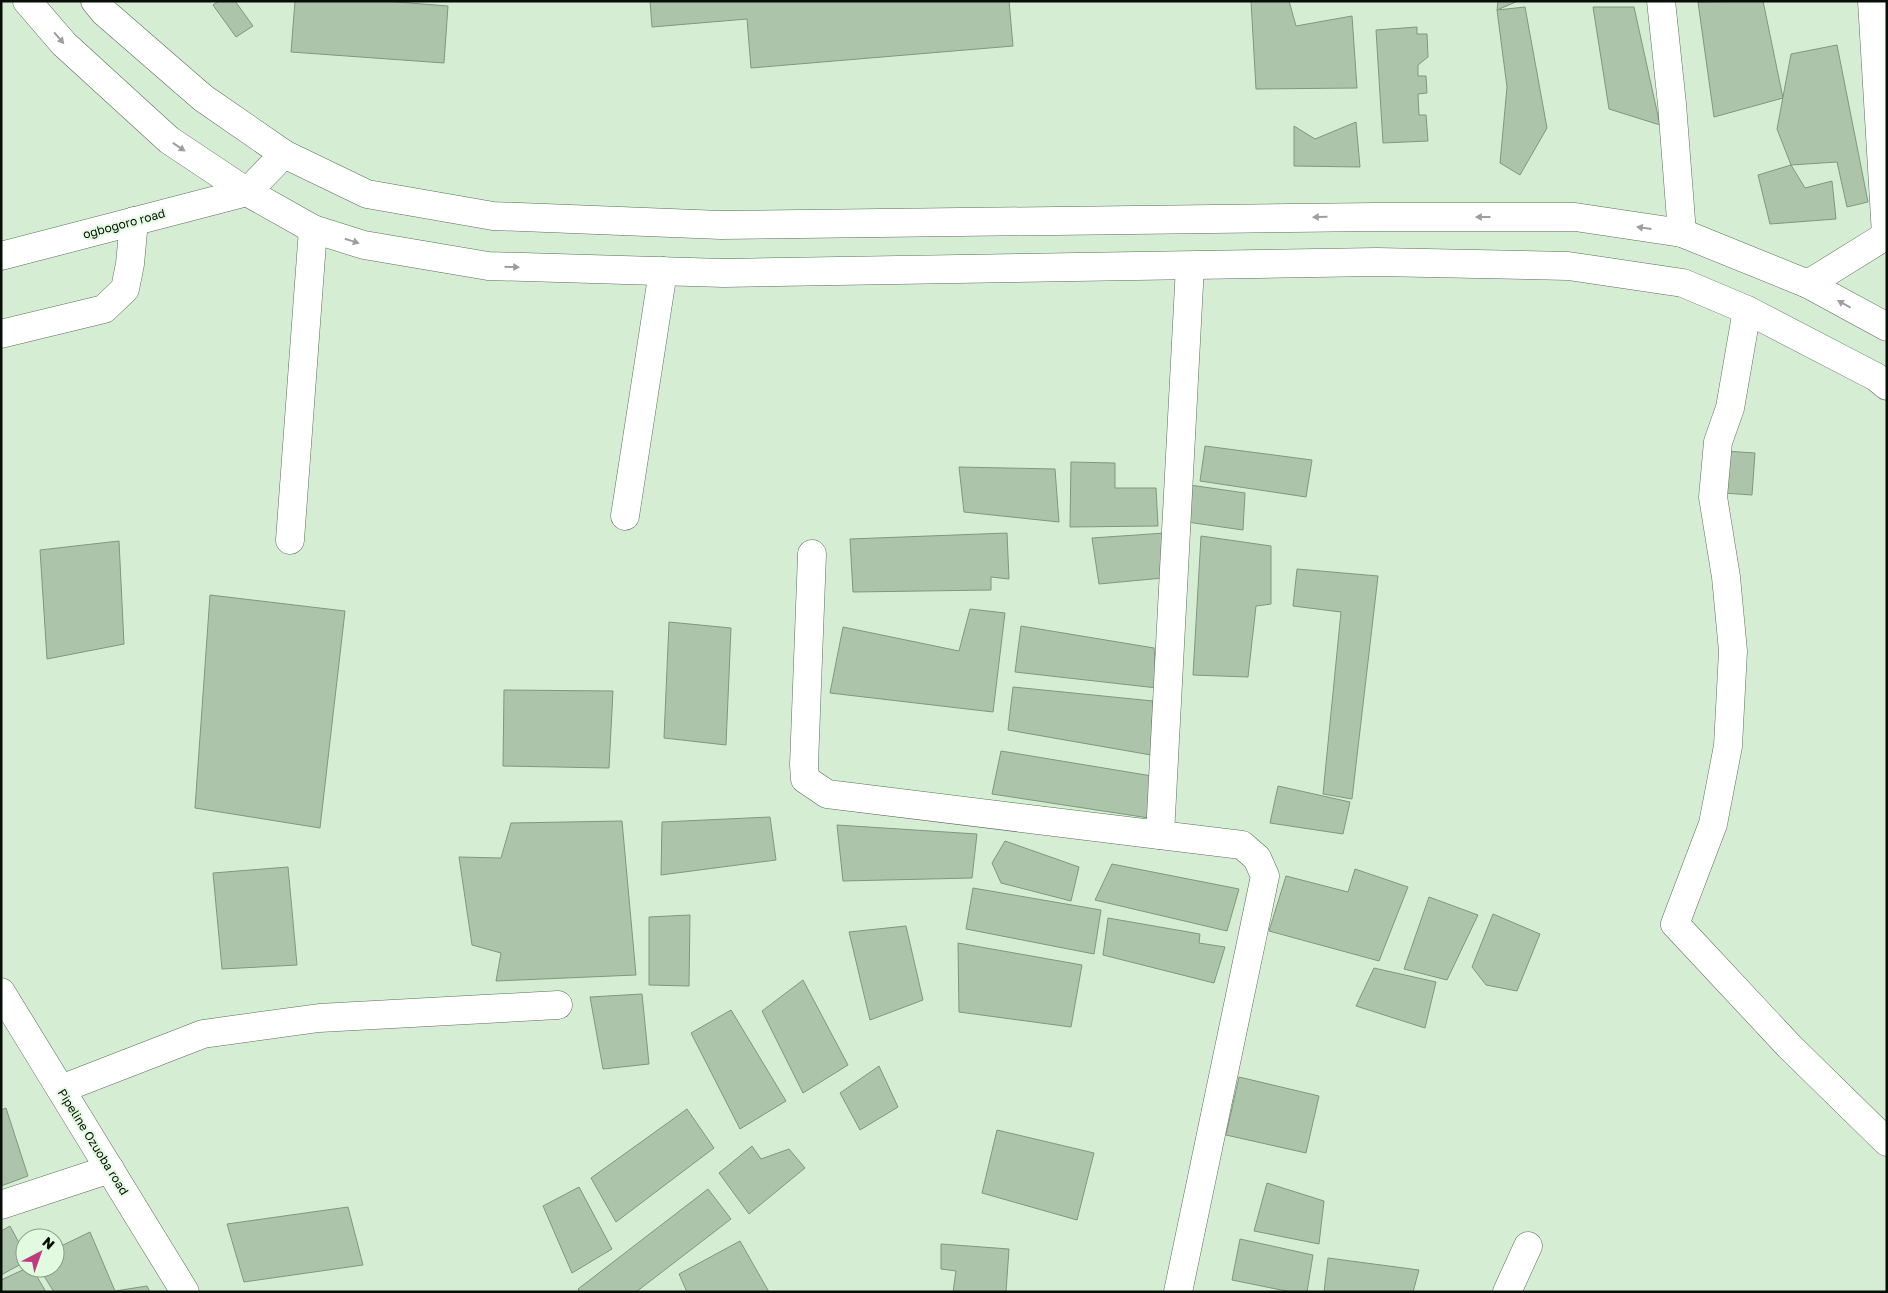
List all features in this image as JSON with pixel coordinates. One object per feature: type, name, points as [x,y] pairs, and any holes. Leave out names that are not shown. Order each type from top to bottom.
[{"type":"street","points":[[27,1],[64,44],[169,140],[247,192],[313,229],[364,245],[488,266],[724,273],[1377,262],[1568,266],[1683,283],[1747,310],[1876,377],[1887,386]]},
{"type":"street","points":[[95,1],[104,12],[203,98],[284,154],[367,194],[493,216],[721,226],[1375,217],[1575,218],[1682,233],[1808,284],[1887,328]]},
{"type":"street","points":[[1661,1],[1672,104],[1682,233]]},
{"type":"street","points":[[1808,284],[1886,235],[1872,1]]},
{"type":"street","points":[[247,192],[284,154]]},
{"type":"street","name":"ogbogoro road","points":[[1,256],[247,192]]},
{"type":"street","points":[[1,334],[104,309],[125,289],[130,264],[134,221]]},
{"type":"street","points":[[290,540],[313,229]]},
{"type":"street","points":[[1160,835],[1190,266]]},
{"type":"street","points":[[625,516],[663,271]]},
{"type":"street","points":[[1747,310],[1730,408],[1718,442],[1712,497],[1726,577],[1733,651],[1728,746],[1713,824],[1674,924],[1789,1046],[1887,1142]]},
{"type":"street","points":[[812,554],[804,765],[805,779],[826,794],[1242,845],[1257,858],[1265,876],[1178,1292]]},
{"type":"street","name":"Pipeline Ozuoba road","points":[[1,992],[185,1292]]},
{"type":"street","points":[[60,1088],[204,1034],[319,1018],[558,1005]]},
{"type":"street","points":[[1,1205],[110,1169]]},
{"type":"street","points":[[1507,1292],[1528,1246]]},
{"type":"building","points":[[219,1],[235,1],[253,26],[236,37],[213,5]]},
{"type":"building","points":[[295,1],[385,1],[448,6],[444,63],[291,52]]},
{"type":"building","points":[[650,1],[1009,1],[1013,46],[751,68],[747,19],[652,27]]},
{"type":"building","points":[[1251,1],[1289,1],[1296,26],[1352,16],[1357,88],[1256,89]]},
{"type":"building","points":[[1498,1],[1518,1],[1497,10]]},
{"type":"building","points":[[1763,1],[1783,98],[1714,117],[1698,2]]},
{"type":"building","points":[[1525,7],[1547,128],[1520,175],[1500,163],[1507,87],[1497,10]]},
{"type":"building","points":[[1593,7],[1634,7],[1660,125],[1609,109]]},
{"type":"building","points":[[1417,27],[1417,34],[1427,34],[1428,57],[1418,65],[1418,76],[1426,76],[1427,93],[1418,94],[1419,115],[1426,115],[1428,141],[1383,143],[1376,30]]},
{"type":"building","points":[[1837,45],[1868,202],[1847,207],[1837,162],[1791,165],[1777,129],[1791,54]]},
{"type":"building","points":[[1356,122],[1360,167],[1294,166],[1294,126],[1315,139]]},
{"type":"building","points":[[1791,165],[1805,188],[1832,181],[1836,219],[1770,224],[1758,175]]},
{"type":"building","points":[[1205,446],[1312,460],[1306,497],[1200,481]]},
{"type":"building","points":[[1725,451],[1755,453],[1752,495],[1723,493]]},
{"type":"building","points":[[1071,462],[1115,463],[1115,488],[1156,488],[1158,526],[1070,527]]},
{"type":"building","points":[[959,467],[1055,469],[1059,522],[964,512]]},
{"type":"building","points":[[1190,485],[1245,493],[1243,530],[1187,522]]},
{"type":"building","points":[[1007,533],[1009,579],[991,577],[991,590],[853,592],[850,539]]},
{"type":"building","points":[[1165,533],[1163,578],[1099,584],[1092,538]]},
{"type":"building","points":[[1201,536],[1271,546],[1271,604],[1256,606],[1248,677],[1193,675]]},
{"type":"building","points":[[119,541],[124,644],[47,659],[40,550]]},
{"type":"building","points":[[1297,569],[1378,576],[1352,799],[1323,794],[1341,612],[1293,606]]},
{"type":"building","points":[[210,595],[345,611],[320,828],[195,808]]},
{"type":"building","points":[[970,609],[1005,613],[993,712],[830,693],[843,627],[959,651]]},
{"type":"building","points":[[669,622],[731,628],[726,745],[664,738]]},
{"type":"building","points":[[1021,626],[1154,648],[1157,688],[1015,672]]},
{"type":"building","points":[[1013,687],[1153,701],[1151,755],[1008,730]]},
{"type":"building","points":[[504,690],[613,691],[609,768],[503,766]]},
{"type":"building","points":[[1001,751],[1152,776],[1149,818],[992,794]]},
{"type":"building","points":[[1278,786],[1350,802],[1343,834],[1270,823]]},
{"type":"building","points":[[770,817],[776,860],[661,875],[662,822]]},
{"type":"building","points":[[622,821],[636,975],[496,981],[501,953],[472,945],[459,857],[501,858],[511,823]]},
{"type":"building","points":[[837,825],[977,834],[972,878],[843,881]]},
{"type":"building","points":[[1005,841],[1079,867],[1071,901],[1001,883],[992,863]]},
{"type":"building","points":[[1112,864],[1239,889],[1227,931],[1095,900]]},
{"type":"building","points":[[288,867],[297,965],[222,969],[213,873]]},
{"type":"building","points":[[1355,869],[1408,887],[1379,961],[1269,931],[1286,876],[1348,892]]},
{"type":"building","points":[[973,888],[1101,910],[1094,954],[966,929]]},
{"type":"building","points":[[1429,897],[1478,915],[1447,980],[1404,969]]},
{"type":"building","points":[[1493,914],[1540,934],[1517,991],[1486,985],[1472,967]]},
{"type":"building","points":[[690,915],[689,986],[649,985],[649,917]]},
{"type":"building","points":[[1108,918],[1200,934],[1199,943],[1225,947],[1214,983],[1103,955]]},
{"type":"building","points":[[906,926],[923,1000],[870,1020],[849,932]]},
{"type":"building","points":[[958,943],[1082,965],[1071,1027],[959,1012]]},
{"type":"building","points":[[1374,968],[1436,982],[1425,1028],[1356,1006]]},
{"type":"building","points":[[803,980],[848,1065],[803,1093],[762,1011]]},
{"type":"building","points":[[642,994],[649,1064],[603,1069],[590,997]]},
{"type":"building","points":[[731,1010],[786,1101],[740,1129],[691,1033]]},
{"type":"building","points":[[879,1066],[898,1107],[860,1130],[840,1093]]},
{"type":"building","points":[[1239,1077],[1319,1096],[1306,1153],[1226,1135]]},
{"type":"building","points":[[6,1108],[28,1176],[1,1186],[1,1110]]},
{"type":"building","points":[[687,1109],[714,1148],[616,1222],[591,1178]]},
{"type":"building","points":[[997,1130],[1094,1153],[1077,1220],[982,1193]]},
{"type":"building","points":[[752,1146],[761,1159],[789,1149],[805,1168],[749,1214],[719,1173]]},
{"type":"building","points":[[1267,1183],[1324,1201],[1319,1244],[1254,1231]]},
{"type":"building","points":[[579,1187],[612,1249],[572,1273],[543,1206]]},
{"type":"building","points":[[708,1189],[731,1219],[636,1292],[580,1292],[578,1289]]},
{"type":"building","points":[[348,1207],[363,1265],[244,1282],[227,1224]]},
{"type":"building","points":[[10,1226],[15,1235],[15,1267],[1,1275],[1,1231]]},
{"type":"building","points":[[90,1232],[115,1291],[147,1286],[150,1292],[54,1292],[45,1278],[65,1278],[65,1244]]},
{"type":"building","points":[[1240,1239],[1313,1255],[1307,1292],[1291,1292],[1232,1280]]},
{"type":"building","points":[[740,1241],[769,1292],[687,1292],[679,1274]]},
{"type":"building","points":[[941,1244],[1009,1249],[1006,1292],[953,1292],[956,1271],[941,1269]]},
{"type":"building","points":[[1328,1258],[1419,1270],[1413,1292],[1324,1292]]},
{"type":"building","points":[[15,1274],[15,1278],[38,1278],[46,1292],[1,1292],[1,1280]]}]
